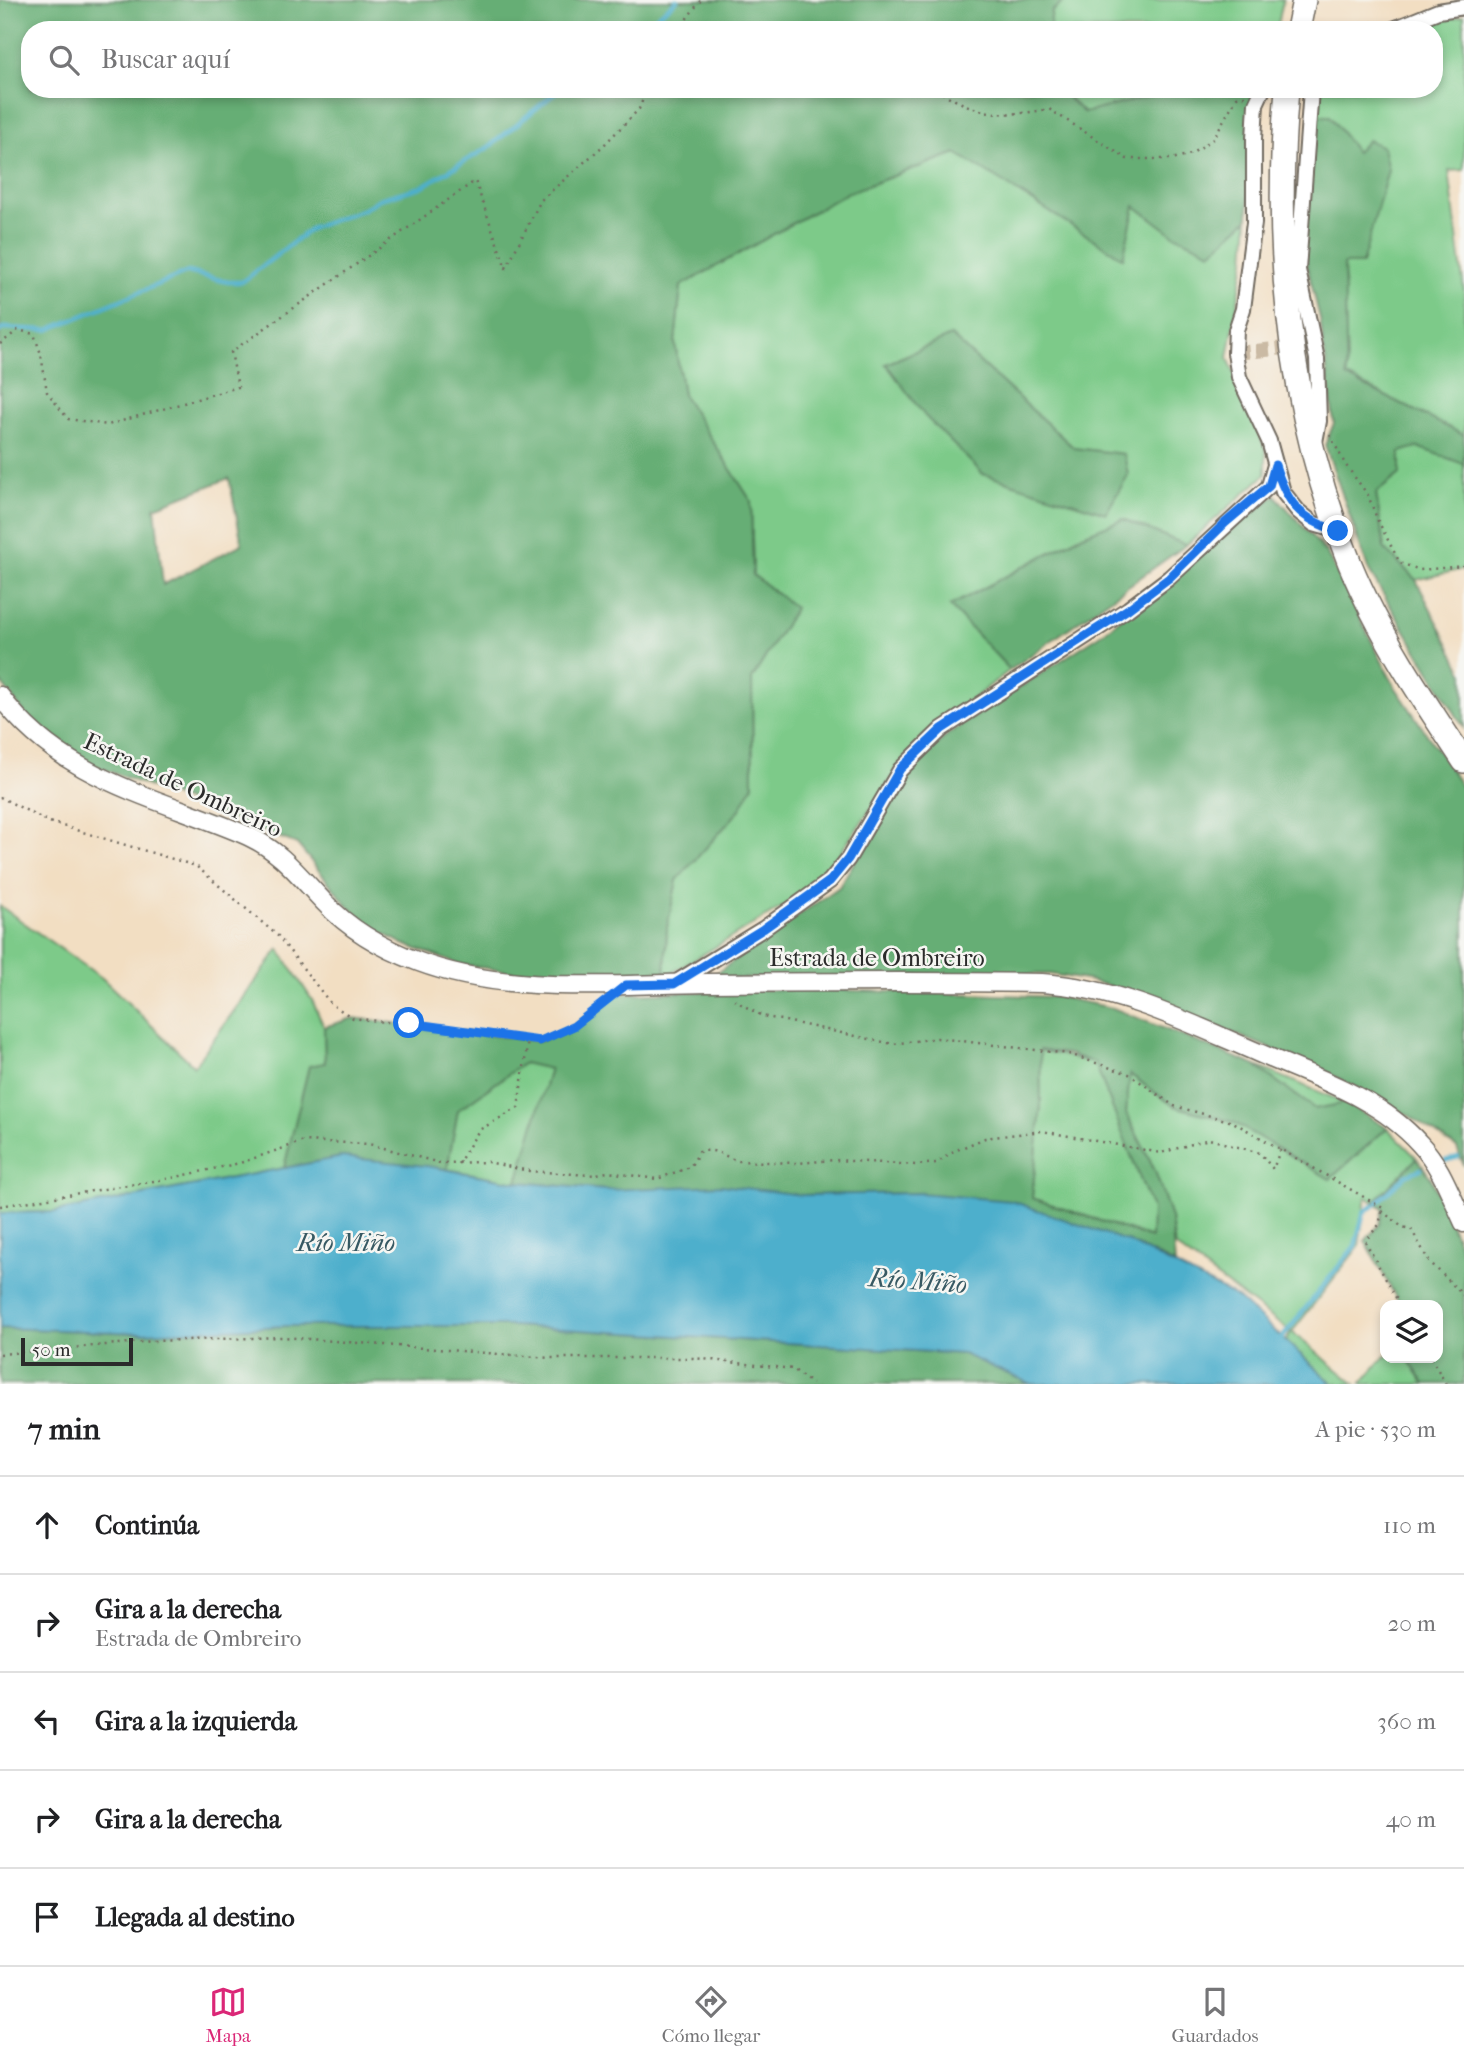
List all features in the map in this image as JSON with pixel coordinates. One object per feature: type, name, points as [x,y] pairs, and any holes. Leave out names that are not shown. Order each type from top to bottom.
[{"type":"highway","points":[[1300,21],[1304,0]]},
{"type":"highway","points":[[1287,98],[1282,194],[1284,293],[1298,386],[1314,450],[1338,531],[1376,619],[1419,693],[1464,761]]},
{"type":"street","points":[[1413,21],[1438,11],[1464,7]]},
{"type":"street","points":[[1259,98],[1254,139],[1254,223],[1235,353],[1239,377],[1256,409],[1283,492],[1298,511],[1314,524],[1338,531]]},
{"type":"street","points":[[1310,98],[1298,271],[1317,359],[1320,421],[1314,450]]},
{"type":"street","points":[[674,984],[763,929],[830,881],[848,859],[900,769],[942,729],[1128,609],[1169,578],[1225,523],[1269,486],[1275,465]]},
{"type":"street","name":"Estrada de Ombreiro","points":[[0,696],[44,744],[83,770],[267,846],[296,869],[339,917],[394,951],[440,969],[476,977],[626,985],[1042,983],[1113,994],[1306,1074],[1363,1099],[1388,1114],[1429,1154],[1464,1223]]},
{"type":"path","points":[[685,21],[701,0]]},
{"type":"path","points":[[0,344],[18,330],[34,334],[41,354],[47,393],[68,419],[107,425],[238,387],[231,352],[475,181],[506,268],[541,200],[604,145],[639,109],[643,98]]},
{"type":"path","points":[[950,98],[965,107],[1016,116],[1049,109],[1127,159],[1171,159],[1191,154],[1213,139],[1236,98]]},
{"type":"path","points":[[1320,421],[1368,495],[1400,563],[1420,570],[1464,566]]},
{"type":"path","points":[[0,797],[49,821],[196,866],[278,936],[331,1004],[353,1018],[540,1041],[574,1026],[626,985]]},
{"type":"path","points":[[729,998],[762,1016],[893,1044],[937,1038],[1069,1054],[1129,1074],[1174,1107],[1233,1122],[1383,1208],[1379,1225],[1365,1241],[1397,1300]]},
{"type":"path","points":[[458,1164],[479,1130],[518,1108],[528,1040]]},
{"type":"path","points":[[0,1206],[172,1178],[240,1163],[304,1141],[369,1144],[440,1163],[488,1162],[529,1171],[590,1175],[608,1172],[657,1179],[690,1167],[699,1152],[708,1149],[724,1152],[730,1159],[739,1161],[798,1163],[835,1160],[917,1165],[937,1163],[953,1152],[985,1138],[1042,1131],[1161,1153],[1209,1139],[1260,1153],[1273,1169],[1281,1148]]},
{"type":"path","points":[[1382,1211],[1402,1227],[1411,1229],[1429,1261],[1464,1296]]},
{"type":"path","points":[[0,1354],[153,1341],[283,1337],[551,1358],[693,1358],[793,1369],[812,1384]]},
{"type":"path","points":[[1434,1363],[1446,1384]]},
{"type":"green space","points":[[0,0],[1066,0],[1052,11],[1050,21],[21,21],[21,98],[1068,98],[1084,113],[1144,98],[1252,98],[1248,219],[1211,252],[1174,235],[1135,206],[1123,258],[956,153],[847,193],[681,286],[675,343],[683,395],[751,501],[753,575],[795,608],[752,679],[753,785],[739,811],[677,880],[667,927],[665,977],[513,972],[458,964],[403,944],[373,928],[348,906],[297,844],[70,756],[32,723],[0,681]],"holes":[[[229,478],[242,544],[163,585],[155,507]]]},
{"type":"green space","points":[[1066,0],[1283,0],[1279,21],[1050,21],[1052,11]]},
{"type":"green space","points":[[1464,15],[1464,170],[1449,171],[1464,290],[1464,435],[1347,377],[1344,264],[1356,153],[1330,116],[1312,116],[1315,98],[1443,98],[1442,21]]},
{"type":"green space","points":[[1068,98],[1144,98],[1084,113]]},
{"type":"green space","points":[[1312,116],[1330,116],[1356,152],[1368,140],[1383,147],[1388,170],[1362,264],[1344,264],[1347,377],[1464,435],[1464,464],[1417,447],[1400,452],[1400,474],[1376,493],[1384,548],[1416,580],[1464,674],[1464,728],[1369,571],[1325,445],[1334,423],[1320,319],[1303,249]]},
{"type":"green space","points":[[957,153],[1123,258],[1135,205],[1174,235],[1248,219],[1245,260],[1228,358],[1266,451],[1266,474],[1186,545],[1123,519],[1083,535],[950,606],[1010,670],[917,742],[840,853],[804,894],[665,977],[667,927],[677,880],[753,785],[752,679],[795,608],[753,575],[751,501],[683,395],[675,343],[681,286],[847,193]],"holes":[[[951,336],[1074,448],[886,364]]]},
{"type":"green space","points":[[951,336],[1074,448],[1124,454],[1128,475],[1106,513],[983,474],[925,416],[886,364]]},
{"type":"green space","points":[[1417,446],[1464,464],[1464,569],[1416,580],[1384,548],[1376,493],[1400,474],[1400,452]]},
{"type":"green space","points":[[1275,495],[1326,552],[1394,685],[1464,790],[1464,1166],[1457,1148],[1408,1115],[1323,1070],[1145,997],[1092,981],[1049,974],[708,979],[839,887],[911,769],[948,734],[1100,635]]},
{"type":"green space","points":[[1123,519],[1186,545],[1010,670],[950,606],[1083,535]]},
{"type":"green space","points":[[0,906],[102,978],[194,1066],[279,949],[312,1000],[324,1027],[325,1063],[309,1066],[284,1168],[55,1212],[0,1213]]},
{"type":"green space","points":[[799,989],[1058,997],[1113,1008],[1254,1065],[1315,1109],[1346,1103],[1387,1128],[1330,1179],[1233,1122],[1174,1106],[1130,1074],[1126,1113],[1155,1171],[1171,1218],[1175,1264],[1129,1242],[920,1193],[802,1195],[606,1190],[517,1182],[550,1069],[524,1063],[458,1110],[447,1169],[342,1157],[284,1168],[309,1066],[325,1063],[324,1027],[353,1018],[540,1041],[574,1026],[615,994]],"holes":[[[1040,1050],[1069,1054],[1095,1063],[1152,1209],[1151,1238],[1032,1198],[1041,1105]]]},
{"type":"green space","points":[[1040,1050],[1095,1063],[1152,1209],[1152,1238],[1032,1198],[1041,1105]]},
{"type":"green space","points":[[524,1063],[550,1069],[517,1182],[447,1169],[458,1110]]},
{"type":"green space","points":[[1254,1065],[1346,1103],[1315,1109]]},
{"type":"green space","points":[[1129,1074],[1174,1106],[1233,1122],[1330,1179],[1387,1128],[1417,1158],[1374,1202],[1366,1197],[1359,1246],[1292,1332],[1355,1384],[1333,1384],[1286,1341],[1291,1332],[1175,1246],[1171,1218],[1155,1171],[1126,1113]]},
{"type":"green space","points":[[1417,1158],[1431,1178],[1464,1256],[1464,1384],[1425,1384],[1410,1363],[1443,1363],[1443,1300],[1397,1300],[1365,1241],[1379,1225],[1383,1208],[1374,1202]]},
{"type":"green space","points":[[287,1326],[514,1326],[963,1354],[1031,1384],[0,1384],[0,1328],[143,1333]]},
{"type":"green space","points":[[1380,1362],[1410,1363],[1425,1384],[1361,1384]]},
{"type":"water","name":"Río Miño","points":[[342,1157],[427,1166],[517,1182],[606,1190],[721,1185],[802,1195],[920,1193],[1012,1201],[1129,1242],[1238,1298],[1333,1384],[1031,1384],[963,1354],[514,1326],[287,1326],[143,1333],[0,1328],[0,1213],[55,1212]]},
{"type":"waterway","points":[[651,21],[677,0]]},
{"type":"waterway","points":[[0,331],[4,328],[48,330],[188,272],[228,282],[242,282],[312,228],[364,209],[379,199],[421,187],[489,147],[549,98]]},
{"type":"waterway","points":[[1445,1161],[1458,1157]]},
{"type":"waterway","points":[[1378,1202],[1406,1175],[1421,1169]]},
{"type":"waterway","points":[[1282,1338],[1355,1246],[1364,1212],[1375,1205]]},
{"type":"tunnel","points":[[1235,353],[1315,345]]},
{"type":"route","points":[[409,1023],[540,1041],[574,1026],[626,985],[674,984],[763,929],[830,881],[848,859],[900,769],[942,729],[1128,609],[1169,578],[1225,523],[1249,506],[1269,486],[1275,465],[1283,492],[1298,511],[1314,524],[1338,531]]}]
